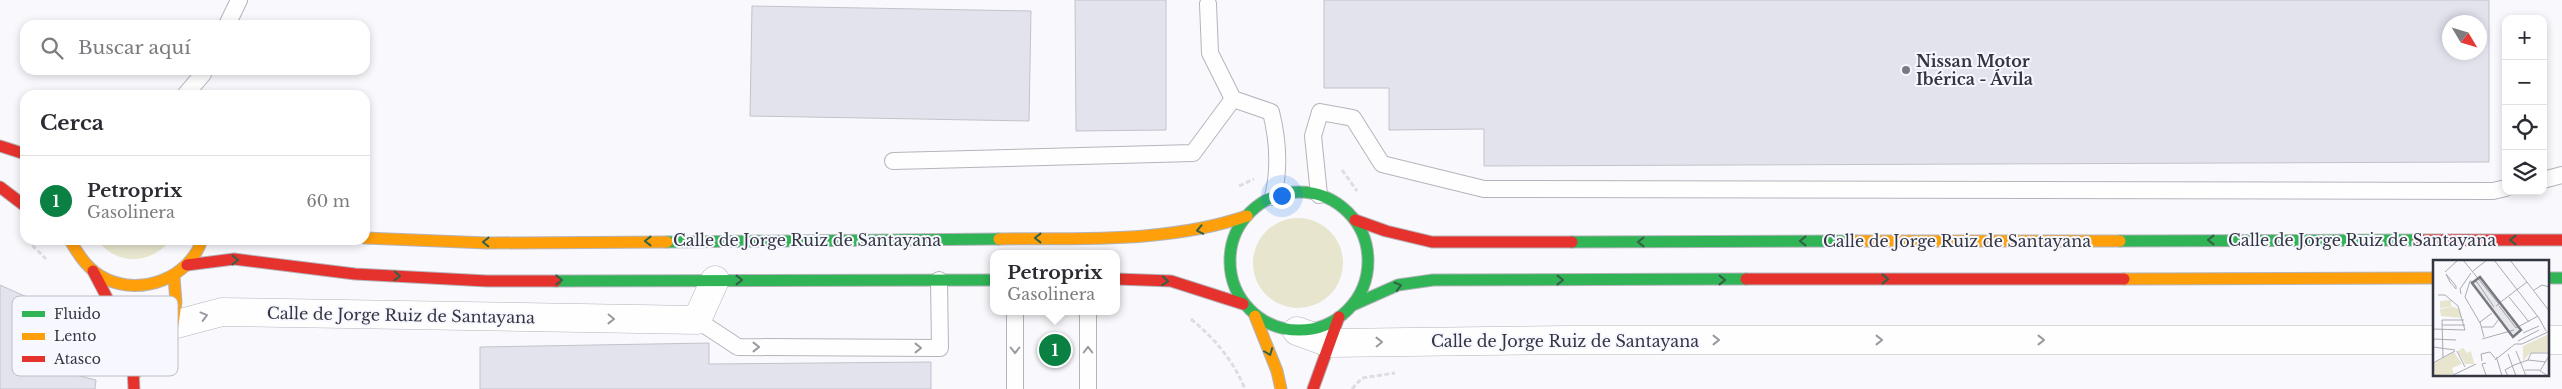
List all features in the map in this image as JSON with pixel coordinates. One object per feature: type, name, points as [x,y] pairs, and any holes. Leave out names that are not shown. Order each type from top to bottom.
[{"type":"main road","points":[[0,146],[20,152]]},
{"type":"main road","points":[[0,188],[20,202]]},
{"type":"main road","name":"Calle de Jorge Ruiz de Santayana","points":[[1296,192],[1319,195],[1339,204],[1355,220],[1365,240],[1368,263],[1364,285],[1353,305],[1340,318],[1320,328],[1297,331],[1275,327],[1255,316],[1243,304],[1233,283],[1229,259],[1234,236],[1246,216],[1259,204],[1274,197],[1296,192]]},
{"type":"main road","name":"Calle de Jorge Ruiz de Santayana","points":[[370,238],[487,243],[1120,238],[1190,232],[1220,226],[1246,216]]},
{"type":"main road","name":"Calle de Jorge Ruiz de Santayana","points":[[1355,220],[1386,231],[1432,242],[2562,240]]},
{"type":"main road","points":[[73,245],[80,258],[93,272],[105,296]]},
{"type":"main road","points":[[93,272],[109,281],[128,286],[146,286],[174,277],[187,265],[199,245]]},
{"type":"main road","points":[[187,265],[234,259],[355,274],[478,280],[990,280]]},
{"type":"main road","points":[[174,277],[176,296]]},
{"type":"main road","name":"Calle de Jorge Ruiz de Santayana","points":[[1353,305],[1398,285],[1433,280],[2433,278]]},
{"type":"main road","name":"Calle de Jorge Ruiz de Santayana","points":[[1120,280],[1171,281],[1243,304]]},
{"type":"main road","points":[[1255,316],[1277,371],[1281,389]]},
{"type":"main road","points":[[1313,389],[1340,318]]},
{"type":"main road","points":[[134,389],[135,376]]},
{"type":"street","points":[[698,320],[715,280]]},
{"type":"street","name":"Calle de Jorge Ruiz de Santayana","points":[[178,323],[222,312],[698,320]]},
{"type":"street","name":"Calle de Jorge Ruiz de Santayana","points":[[1297,331],[1330,343],[1569,340],[2433,340]]},
{"type":"lane","points":[[230,20],[240,0]]},
{"type":"lane","points":[[1208,4],[1210,53],[1233,99],[1271,112],[1276,131],[1278,165],[1274,197]]},
{"type":"lane","points":[[189,90],[202,75]]},
{"type":"lane","points":[[199,90],[203,75]]},
{"type":"lane","points":[[894,161],[1193,153],[1233,99]]},
{"type":"lane","points":[[1319,195],[1313,136],[1320,112],[1353,118],[1382,164],[1484,189],[2493,191],[2502,189]]},
{"type":"lane","points":[[2547,179],[2562,175]]},
{"type":"lane","points":[[698,320],[738,347],[940,348],[939,280]]},
{"type":"lane","points":[[1015,315],[1015,389]]},
{"type":"lane","points":[[1088,315],[1088,389]]},
{"type":"shaded area","points":[[1298,218],[1315,221],[1330,231],[1340,246],[1343,263],[1340,280],[1330,295],[1315,305],[1298,308],[1281,305],[1266,295],[1256,280],[1253,263],[1256,246],[1266,231],[1281,221]]},
{"type":"shaded area","points":[[102,245],[166,245],[144,258],[134,259],[124,258]]},
{"type":"building","points":[[1075,0],[1166,0],[1166,130],[1076,131]]},
{"type":"building","name":"Nissan Motor Ibérica - Ávila","points":[[1324,0],[2489,0],[2489,162],[1484,166],[1484,129],[1389,130],[1389,88],[1324,88]]},
{"type":"building","points":[[752,6],[1031,11],[1029,121],[750,116]]},
{"type":"building","points":[[0,285],[25,296],[12,296],[12,376],[80,376],[96,380],[95,389],[0,389]]},
{"type":"building","points":[[709,343],[709,364],[931,362],[931,389],[480,389],[480,347]]},
{"type":"traffic: fast","points":[[1299,192],[1325,197],[1348,212],[1363,235],[1368,261],[1363,287],[1348,310],[1325,325],[1299,330],[1273,325],[1250,310],[1235,287],[1230,261],[1235,235],[1250,212],[1273,197],[1299,192]]},
{"type":"traffic: fast","points":[[667,242],[999,239]]},
{"type":"traffic: fast","points":[[2120,241],[2418,240]]},
{"type":"traffic: fast","points":[[1572,242],[1855,241]]},
{"type":"traffic: fast","points":[[2550,278],[2562,278]]},
{"type":"traffic: fast","points":[[1353,305],[1398,285],[1433,280],[1746,279]]},
{"type":"traffic: fast","points":[[556,281],[990,280]]},
{"type":"traffic: slow","points":[[999,239],[1156,235],[1217,225],[1247,216]]},
{"type":"traffic: slow","points":[[370,238],[487,243],[667,242]]},
{"type":"traffic: slow","points":[[1855,241],[2120,241]]},
{"type":"traffic: slow","points":[[73,245],[85,263],[100,276],[120,284],[134,285],[149,284],[175,274],[187,265],[200,245]]},
{"type":"traffic: slow","points":[[174,277],[176,296]]},
{"type":"traffic: slow","points":[[2124,279],[2433,278]]},
{"type":"traffic: slow","points":[[1255,316],[1277,371],[1281,389]]},
{"type":"traffic: jam","points":[[0,146],[20,152]]},
{"type":"traffic: jam","points":[[0,187],[20,202]]},
{"type":"traffic: jam","points":[[1355,220],[1386,231],[1432,242],[1572,242]]},
{"type":"traffic: jam","points":[[2418,240],[2562,240]]},
{"type":"traffic: jam","points":[[187,265],[234,259],[355,274],[487,281],[556,281]]},
{"type":"traffic: jam","points":[[93,271],[106,296]]},
{"type":"traffic: jam","points":[[1120,279],[1171,281],[1243,304]]},
{"type":"traffic: jam","points":[[1746,279],[2124,279]]},
{"type":"traffic: jam","points":[[1313,389],[1339,317]]},
{"type":"traffic: jam","points":[[133,376],[134,389]]},
{"type":"place","name":"Nissan Motor Ibérica - Ávila","points":[[1906,70]]},
{"type":"place","name":"Petroprix","points":[[1055,350]]}]
